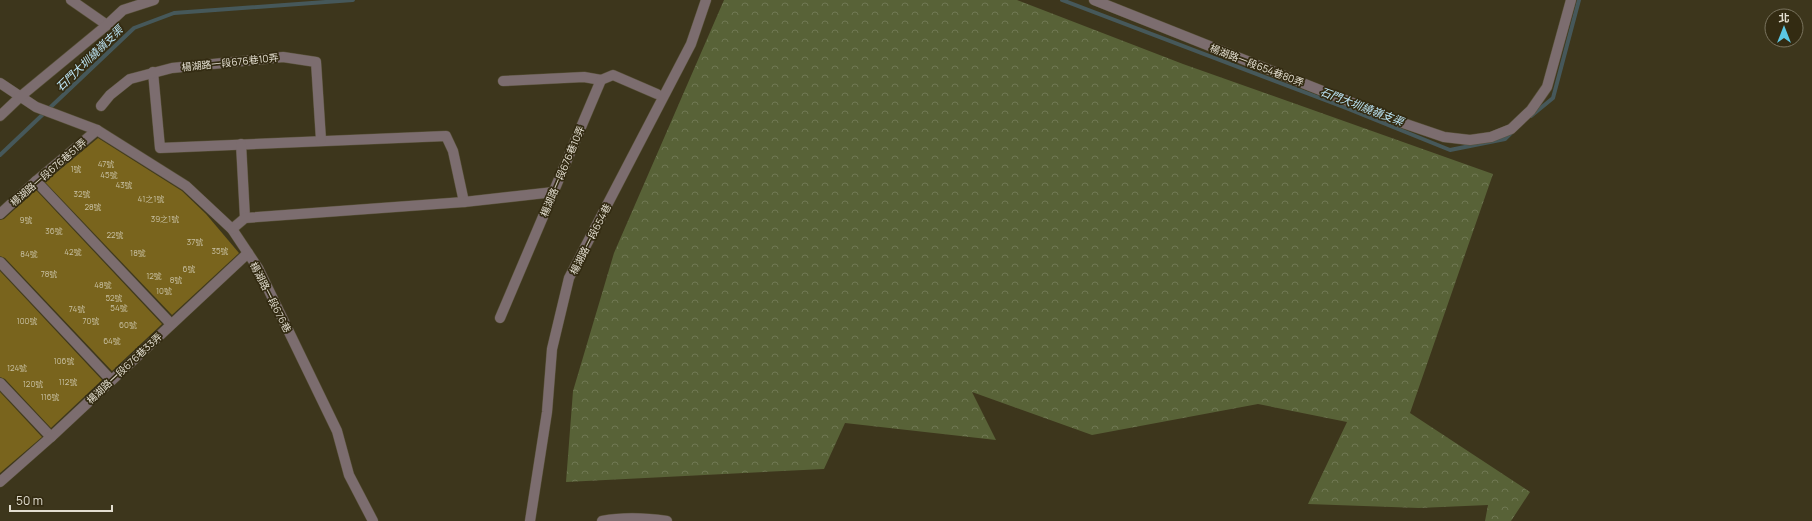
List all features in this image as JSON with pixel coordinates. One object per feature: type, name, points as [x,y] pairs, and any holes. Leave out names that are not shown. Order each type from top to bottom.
[{"type":"street","points":[[71,0],[107,25]]},
{"type":"street","points":[[0,116],[21,96],[123,10],[154,0]]},
{"type":"street","name":"楊湖路一段654巷","points":[[530,521],[546,412],[552,349],[570,278],[691,44],[706,0]]},
{"type":"street","name":"楊湖路一段654巷80弄","points":[[1094,0],[1402,123],[1444,137],[1470,140],[1491,137],[1511,129],[1531,110],[1547,87],[1571,0]]},
{"type":"street","name":"楊湖路一段676巷10弄","points":[[100,106],[110,95],[130,79],[172,68],[283,57],[316,62],[321,140]]},
{"type":"street","points":[[153,72],[160,148],[321,140],[446,136],[453,151],[464,202]]},
{"type":"street","points":[[503,81],[584,77],[601,80],[613,75],[657,94]]},
{"type":"street","name":"楊湖路一段676巷10弄","points":[[500,318],[601,80]]},
{"type":"street","points":[[0,83],[21,96]]},
{"type":"street","name":"楊湖路一段676巷","points":[[21,96],[36,107],[97,130],[186,186],[232,229],[258,268],[337,431],[350,475],[373,521]]},
{"type":"street","name":"楊湖路一段676巷51弄","points":[[0,214],[97,130]]},
{"type":"street","points":[[242,144],[245,218]]},
{"type":"street","points":[[36,182],[171,324]]},
{"type":"street","points":[[232,229],[245,218],[464,202],[554,192]]},
{"type":"street","name":"楊湖路一段676巷33弄","points":[[0,482],[51,437],[248,253]]},
{"type":"street","points":[[0,262],[111,380]]},
{"type":"street","points":[[0,383],[51,437]]},
{"type":"street","points":[[602,521],[611,519],[647,518],[667,521]]},
{"type":"green space","points":[[724,0],[1017,0],[1183,64],[1493,174],[1410,413],[1530,492],[1511,521],[1485,521],[1488,505],[1419,508],[1308,504],[1347,422],[1258,404],[1092,435],[972,392],[996,440],[845,423],[824,469],[566,482],[573,391],[614,253]]},
{"type":"building","points":[[98,138],[182,191],[206,214],[239,253],[172,315],[45,182]]},
{"type":"building","points":[[36,190],[162,324],[112,371],[5,258],[0,256],[0,220],[4,219]]},
{"type":"building","points":[[0,271],[102,380],[51,428],[5,379],[0,377]]},
{"type":"building","points":[[0,392],[42,437],[0,473]]},
{"type":"waterway","name":"石門大圳繞嶺支渠","points":[[0,155],[134,28],[174,13],[353,0]]},
{"type":"waterway","name":"石門大圳繞嶺支渠","points":[[1062,0],[1346,108],[1450,150],[1505,139],[1512,132]]},
{"type":"waterway","name":"石門大圳繞嶺支渠","points":[[1531,116],[1553,98],[1579,0]]}]
